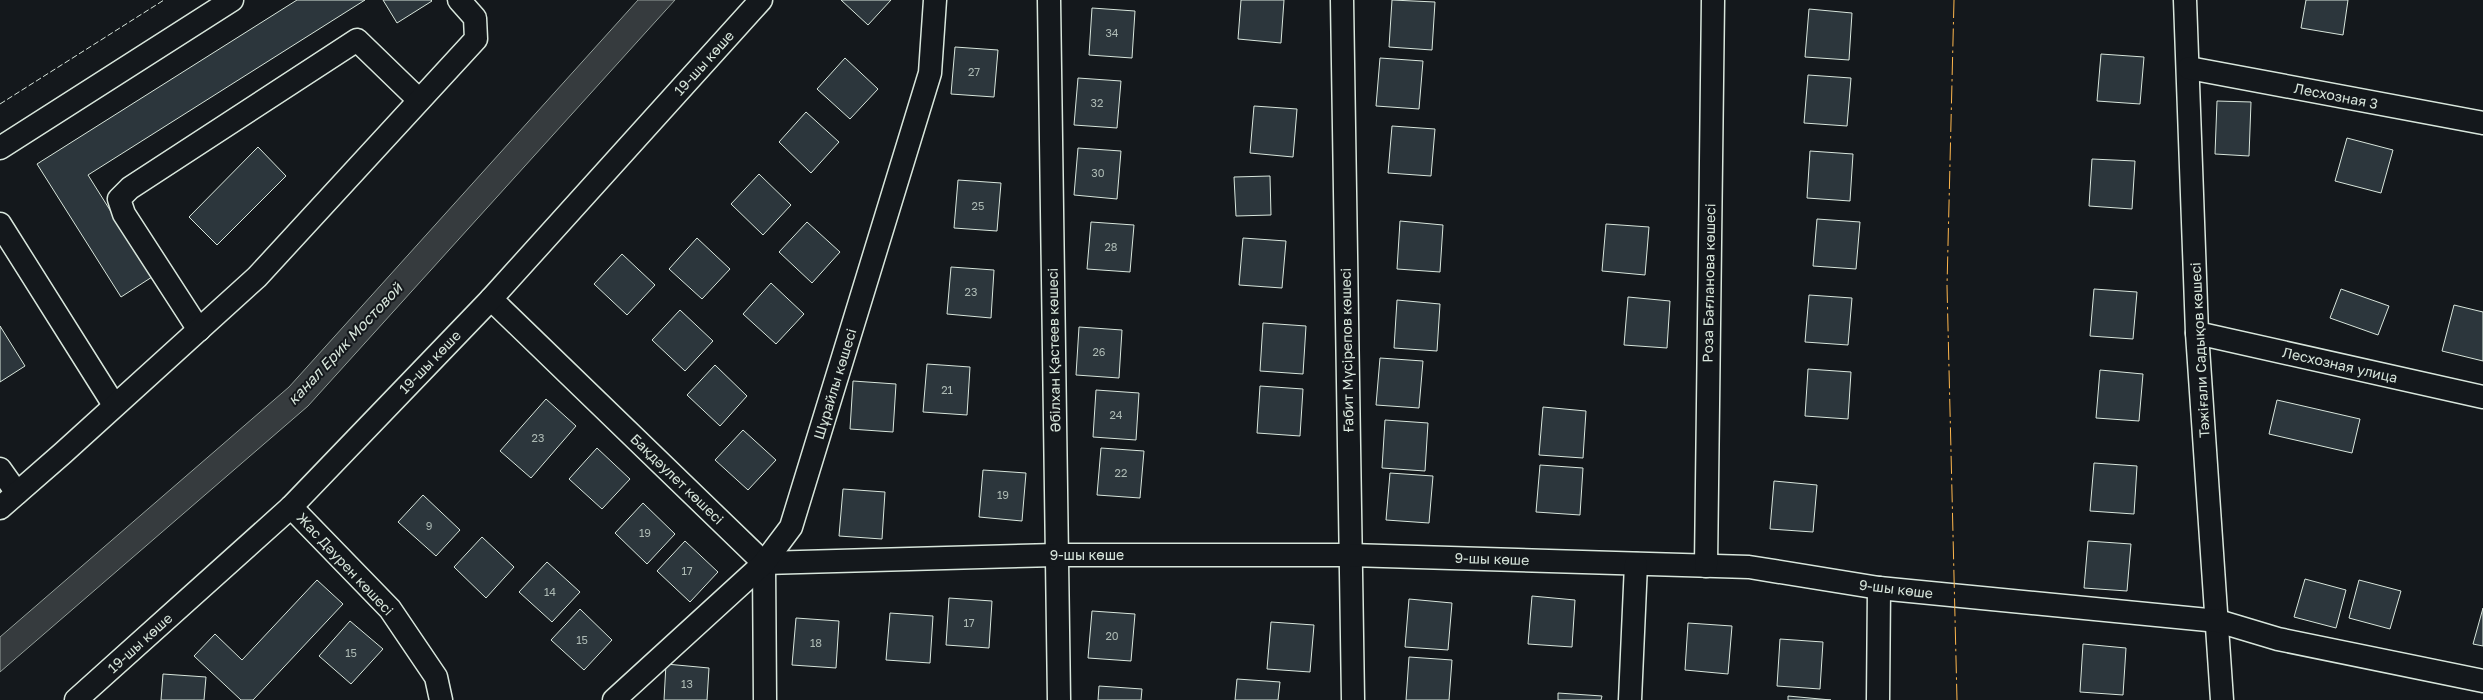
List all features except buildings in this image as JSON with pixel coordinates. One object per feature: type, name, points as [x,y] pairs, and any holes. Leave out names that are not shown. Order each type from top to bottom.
[{"type":"street","points":[[0,148],[232,0]]},
{"type":"street","points":[[0,508],[257,277],[476,39],[475,18],[459,0]]},
{"type":"street","name":"19-шы көше","points":[[83,697],[291,507],[491,299],[761,0]]},
{"type":"street","name":"Шұрайлы көшесі","points":[[614,700],[764,563],[791,527],[930,73],[935,0]]},
{"type":"street","name":"Әбілхан Қастеев көшесi","points":[[1049,0],[1059,700]]},
{"type":"street","name":"Ғабит Мүсірепов көшесi","points":[[1342,0],[1350,555],[1354,700]]},
{"type":"street","name":"Роза Бағланова көшесi","points":[[1706,566],[1712,0]]},
{"type":"street","name":"Тәжіғали Садықов көшесі","points":[[2185,0],[2197,333],[2222,700]]},
{"type":"street","points":[[199,330],[124,214],[119,198],[130,188],[357,40],[420,100]]},
{"type":"street","name":"Лесхозная 3","points":[[2188,68],[2483,123]]},
{"type":"street","points":[[0,224],[114,405]]},
{"type":"street","name":"Бақдәулет көшесi","points":[[491,299],[764,563]]},
{"type":"street","name":"Лесхозная улица","points":[[2197,333],[2483,397]]},
{"type":"street","points":[[0,469],[17,493]]},
{"type":"street","name":"Жас Дәурен көшесі","points":[[291,507],[390,608],[436,677],[441,700]]},
{"type":"street","name":"9-шы көше","points":[[764,563],[1056,555],[1350,555],[1749,568],[1879,588],[2218,621],[2278,639],[2483,681]]},
{"type":"street","points":[[764,563],[765,700]]},
{"type":"street","points":[[1630,700],[1636,564]]},
{"type":"street","points":[[1878,700],[1879,588]]},
{"type":"water","name":"канал Ерик Мостовой","points":[[638,0],[675,0],[308,406],[0,672],[0,637],[289,387]]},
{"type":"fence","points":[[0,104],[164,0]]},
{"type":"power","points":[[1954,0],[1947,286],[1957,700]]}]
